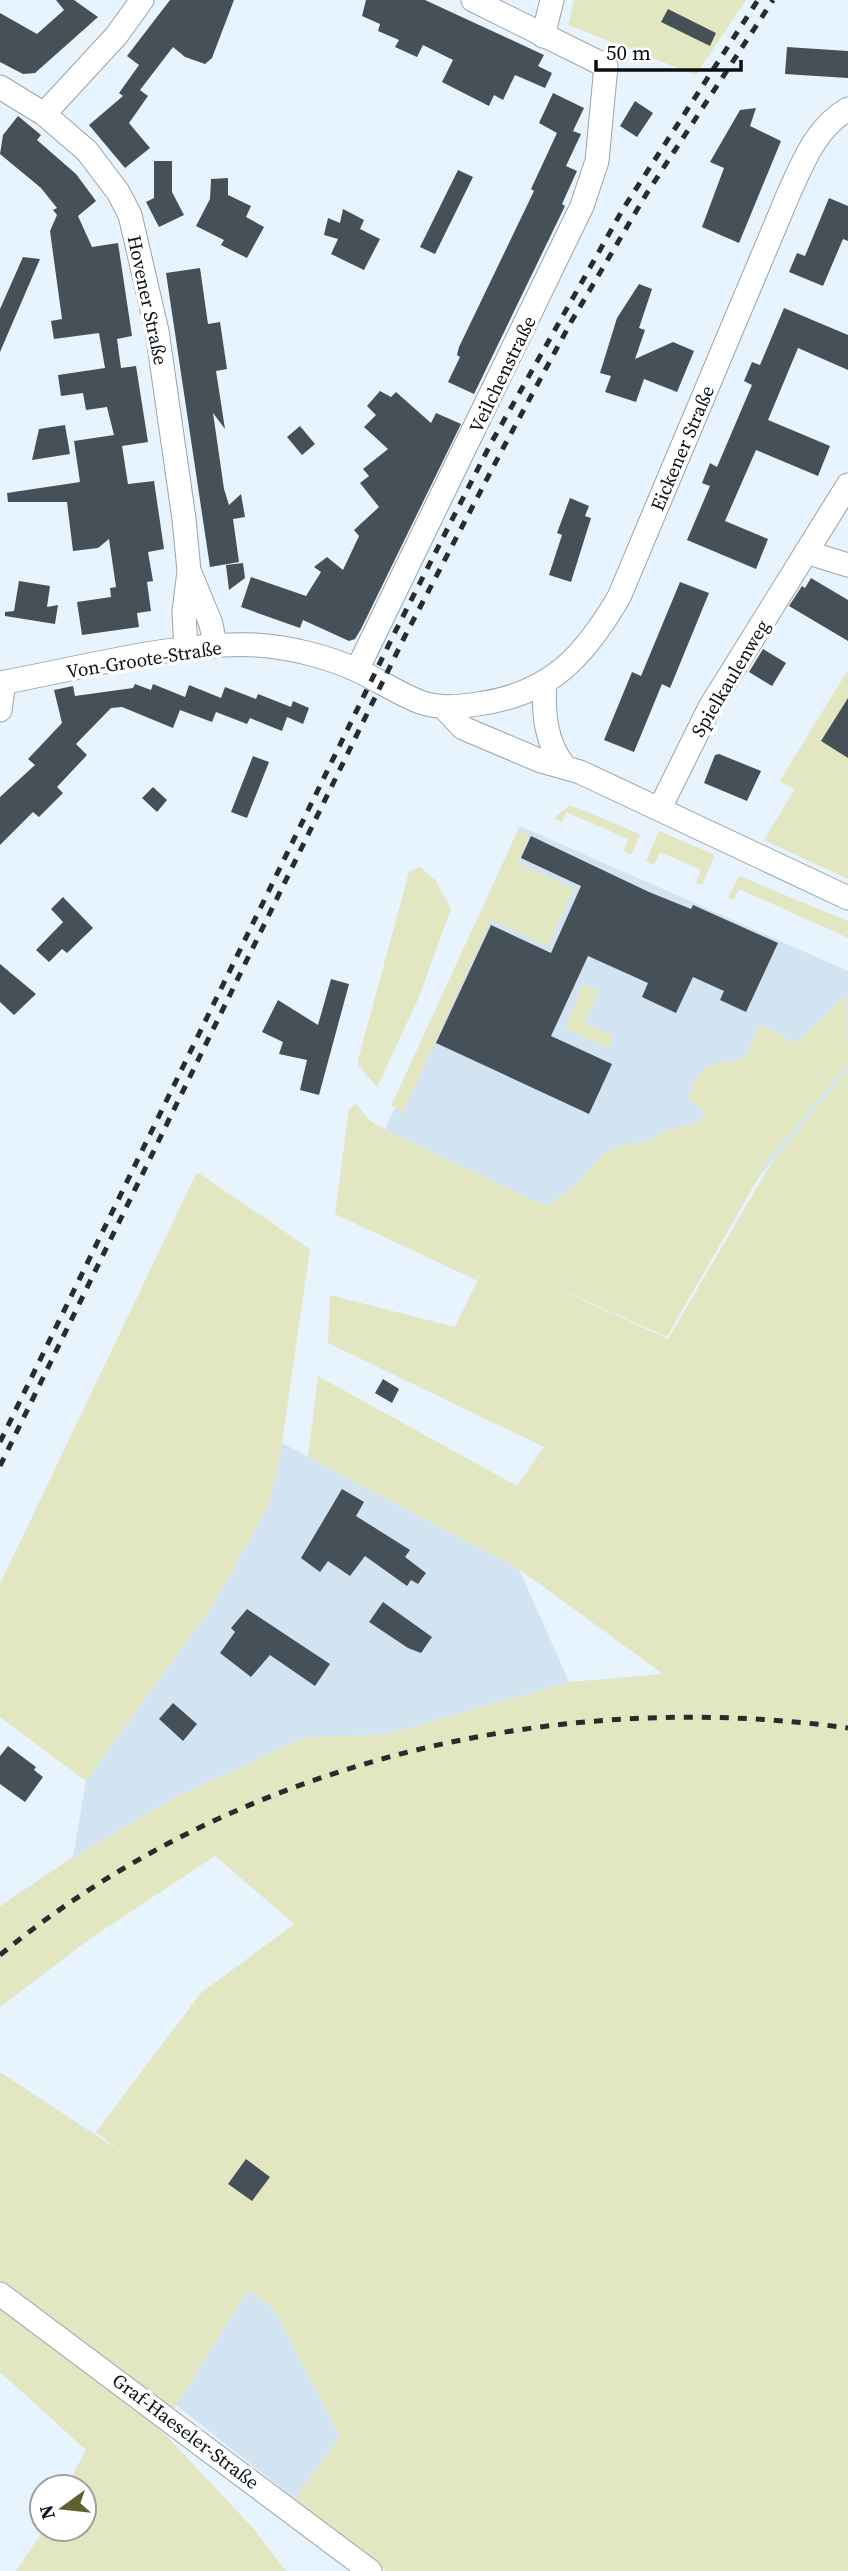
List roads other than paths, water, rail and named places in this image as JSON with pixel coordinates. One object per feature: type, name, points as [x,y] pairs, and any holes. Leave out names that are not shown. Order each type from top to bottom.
[{"type":"street","points":[[44,114],[116,36],[142,0]]},
{"type":"street","points":[[473,0],[543,36],[552,0]]},
{"type":"street","name":"Veilchenstraße","points":[[358,670],[582,206],[597,161],[606,66],[543,36]]},
{"type":"street","name":"Hovener Straße","points":[[0,87],[44,114],[87,150],[118,192],[131,215],[157,331],[189,570],[184,612],[186,649]]},
{"type":"street","name":"Eickener Straße","points":[[444,708],[523,694],[572,661],[595,637],[619,597],[789,192],[811,146],[830,120],[848,109]]},
{"type":"street","name":"Spielkaulenweg","points":[[660,808],[710,707],[848,485]]},
{"type":"street","points":[[806,552],[848,565]]},
{"type":"street","name":"Hovener Straße","points":[[189,570],[211,624],[215,646]]},
{"type":"street","name":"Von-Groote-Straße","points":[[2,682],[186,649],[260,646],[307,654],[358,670],[420,702],[444,708]]},
{"type":"street","points":[[545,681],[544,701],[549,741],[564,766]]},
{"type":"street","points":[[0,710],[2,682]]},
{"type":"street","points":[[444,708],[463,729],[541,761],[564,766],[660,808],[848,898]]},
{"type":"street","name":"Graf-Haeseler-Straße","points":[[0,2294],[370,2571]]},
{"type":"railway","points":[[0,1442],[394,634],[490,445],[623,209],[758,0]]},
{"type":"railway","points":[[0,1466],[404,638],[501,452],[571,322],[647,193],[773,0]]},
{"type":"railway","points":[[0,1955],[91,1888],[189,1833],[292,1788],[400,1754],[511,1731],[623,1719],[736,1718],[848,1728]]}]
